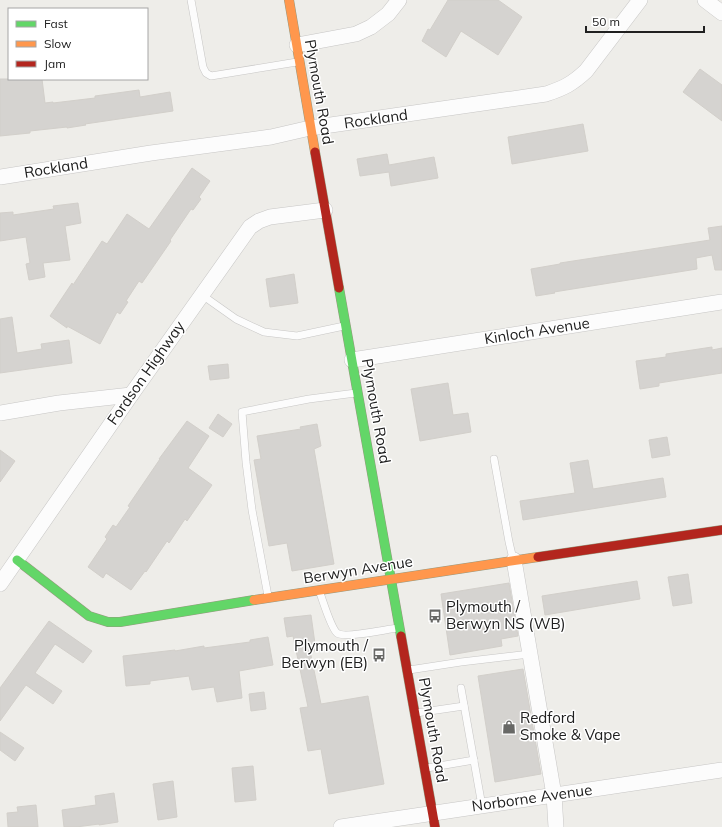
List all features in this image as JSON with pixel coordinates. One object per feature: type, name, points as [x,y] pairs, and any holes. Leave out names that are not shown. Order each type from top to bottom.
[{"type":"main road","name":"Plymouth Road","points":[[289,0],[310,128],[434,820]]},
{"type":"main road","name":"Berwyn Avenue","points":[[17,560],[89,616],[111,622],[268,597],[722,530]]},
{"type":"street","points":[[297,45],[356,34],[371,27],[388,14],[399,0]]},
{"type":"street","name":"Rockland","points":[[0,177],[151,153],[271,137],[310,128],[546,94],[563,88],[576,81],[586,71],[640,0]]},
{"type":"street","points":[[706,0],[722,12]]},
{"type":"street","name":"Fordson Highway","points":[[0,584],[250,227],[259,221],[270,217],[325,210]]},
{"type":"street","name":"Kinloch Avenue","points":[[352,360],[722,302]]},
{"type":"street","points":[[0,413],[131,395]]},
{"type":"street","points":[[514,560],[554,795],[556,827]]},
{"type":"street","name":"Norborne Avenue","points":[[341,827],[434,820],[482,806],[722,770]]},
{"type":"lane","points":[[191,0],[203,68],[206,73],[211,76],[299,61]]},
{"type":"lane","points":[[202,295],[236,319],[264,332],[297,336],[346,326]]},
{"type":"lane","points":[[268,597],[252,510],[242,412],[309,399],[358,392]]},
{"type":"lane","points":[[494,459],[509,542],[514,560]]},
{"type":"lane","points":[[319,590],[333,628],[337,633],[343,635],[360,634],[400,627]]},
{"type":"lane","points":[[408,671],[461,662],[530,654]]},
{"type":"lane","points":[[461,688],[482,806]]},
{"type":"lane","points":[[415,714],[464,706]]},
{"type":"lane","points":[[425,768],[474,760]]},
{"type":"building","points":[[448,0],[498,0],[522,17],[498,55],[461,31],[446,57],[422,41],[428,29],[430,30]]},
{"type":"building","points":[[700,69],[722,85],[722,121],[683,92]]},
{"type":"building","points":[[0,79],[42,80],[45,103],[95,98],[95,96],[139,90],[140,97],[170,92],[173,111],[67,128],[30,131],[30,133],[0,136]]},
{"type":"building","points":[[583,124],[588,151],[512,164],[508,137]]},
{"type":"building","points":[[387,154],[389,165],[434,157],[438,178],[391,186],[389,172],[360,176],[357,159]]},
{"type":"building","points":[[192,168],[210,181],[199,197],[201,199],[193,210],[191,209],[142,283],[139,281],[126,301],[128,302],[120,314],[117,312],[100,344],[67,326],[67,328],[50,316],[72,283],[73,285],[102,241],[107,244],[127,214],[149,229]]},
{"type":"building","points":[[78,203],[81,223],[65,226],[70,260],[43,263],[45,277],[29,280],[26,264],[30,263],[26,237],[0,241],[0,213],[13,212],[13,215],[54,209],[53,206]]},
{"type":"building","points":[[722,226],[722,270],[715,270],[712,255],[696,258],[697,269],[536,296],[531,269],[560,263],[710,240],[708,228]]},
{"type":"building","points":[[294,274],[298,303],[270,307],[266,279]]},
{"type":"building","points":[[12,317],[17,353],[42,349],[41,344],[69,340],[72,363],[0,373],[0,319]]},
{"type":"building","points":[[712,347],[712,350],[722,348],[722,373],[659,383],[659,386],[640,389],[636,361],[666,357],[666,354]]},
{"type":"building","points":[[228,364],[229,378],[210,380],[208,366]]},
{"type":"building","points":[[448,383],[453,415],[468,413],[471,432],[420,441],[411,389]]},
{"type":"building","points":[[218,414],[232,424],[223,437],[209,428]]},
{"type":"building","points":[[187,421],[209,436],[188,468],[212,485],[187,521],[185,519],[169,543],[167,541],[146,572],[145,571],[131,590],[106,573],[103,578],[88,567],[107,539],[105,537],[113,525],[116,527],[159,459]]},
{"type":"building","points":[[317,424],[321,446],[314,449],[334,564],[292,571],[287,543],[269,546],[254,460],[261,459],[257,436],[301,429],[300,427]]},
{"type":"building","points":[[667,437],[670,455],[652,458],[649,440]]},
{"type":"building","points":[[0,450],[15,461],[0,482]]},
{"type":"building","points":[[588,460],[593,489],[663,478],[666,497],[523,520],[520,501],[575,493],[570,463]]},
{"type":"building","points":[[688,574],[692,603],[673,606],[668,577]]},
{"type":"building","points":[[637,581],[640,599],[545,615],[542,596]]},
{"type":"building","points":[[509,583],[518,636],[501,639],[502,646],[450,655],[441,594]]},
{"type":"building","points":[[311,615],[316,651],[310,651],[321,704],[368,696],[384,784],[329,794],[321,749],[308,751],[300,708],[308,707],[293,636],[287,637],[284,618]]},
{"type":"building","points":[[49,621],[92,651],[83,663],[55,644],[35,673],[62,691],[53,704],[26,685],[0,721],[0,688]]},
{"type":"building","points":[[268,637],[273,665],[239,671],[242,698],[217,702],[214,687],[192,690],[189,676],[150,681],[150,684],[126,686],[123,656],[250,642],[250,640]]},
{"type":"building","points":[[523,669],[541,774],[495,782],[478,676]]},
{"type":"building","points":[[264,692],[266,709],[251,711],[249,694]]},
{"type":"building","points":[[0,732],[24,748],[15,761],[0,750]]},
{"type":"building","points":[[253,766],[256,800],[235,802],[232,768]]},
{"type":"building","points":[[173,781],[177,817],[158,820],[153,784]]},
{"type":"building","points":[[114,793],[118,822],[99,825],[64,827],[62,810],[96,805],[95,796]]},
{"type":"building","points":[[36,805],[38,827],[8,827],[7,813],[18,812],[17,807]]},
{"type":"traffic: fast","points":[[339,288],[401,636]]},
{"type":"traffic: fast","points":[[17,560],[89,616],[108,622],[120,622],[254,600]]},
{"type":"traffic: slow","points":[[289,0],[315,152]]},
{"type":"traffic: slow","points":[[254,600],[538,557]]},
{"type":"traffic: jam","points":[[315,152],[339,288]]},
{"type":"traffic: jam","points":[[538,557],[722,530]]},
{"type":"traffic: jam","points":[[401,636],[435,827]]},
{"type":"place","name":"Plymouth / Berwyn NS (WB)","points":[[435,616]]},
{"type":"place","name":"Plymouth / Berwyn (EB)","points":[[379,655]]},
{"type":"place","name":"Redford Smoke & Vape","points":[[509,727]]}]
